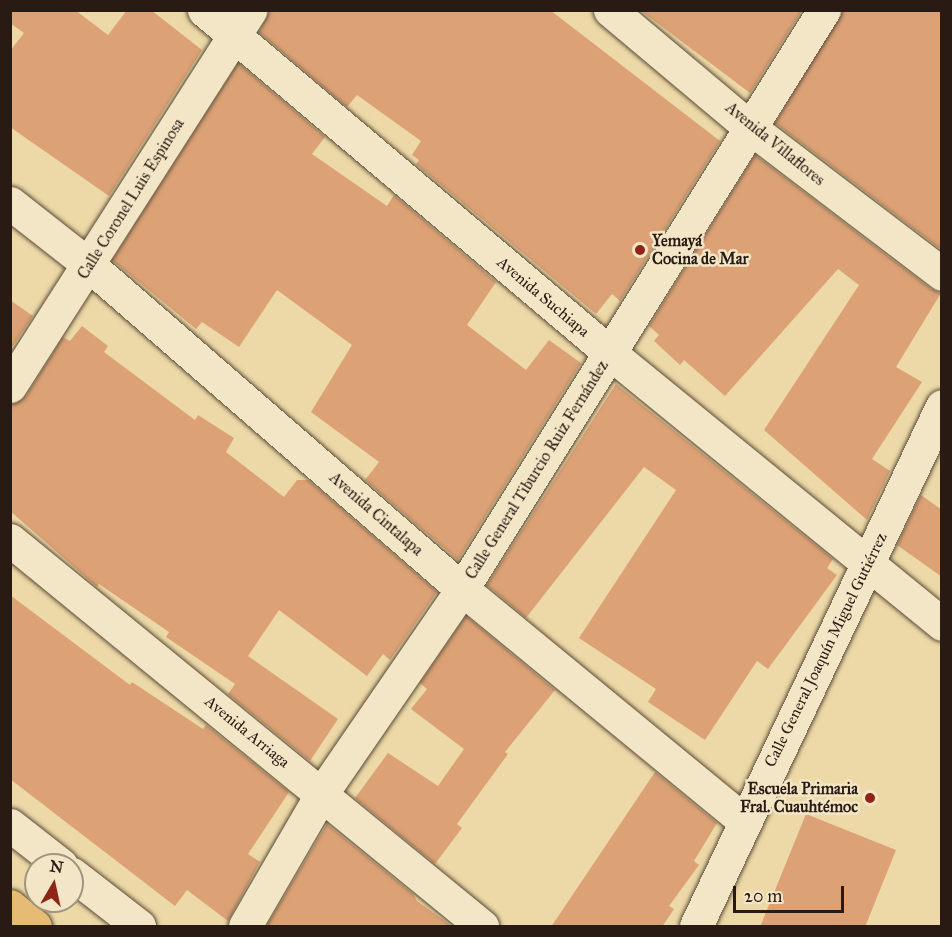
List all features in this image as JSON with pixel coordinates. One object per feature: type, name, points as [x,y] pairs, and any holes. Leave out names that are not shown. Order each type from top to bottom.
[{"type":"highway","points":[[10,906],[35,927]]},
{"type":"street","name":"Avenida Suchiapa","points":[[204,10],[242,23],[611,354],[942,624]]},
{"type":"street","name":"Avenida Villaflores","points":[[610,10],[752,129],[942,274]]},
{"type":"street","name":"Calle General Tiburcio Ruiz Fernández","points":[[245,927],[322,793],[462,589],[752,129],[824,10]]},
{"type":"street","name":"Calle Coronel Luis Espinosa","points":[[10,386],[242,23]]},
{"type":"street","name":"Avenida Cintalapa","points":[[10,203],[89,265],[462,589],[744,821]]},
{"type":"street","name":"Calle General Joaquín Miguel Gutiérrez","points":[[696,927],[744,821],[942,406]]},
{"type":"street","name":"Avenida Arriaga","points":[[10,540],[322,793],[482,927]]},
{"type":"street","points":[[10,825],[46,853]]},
{"type":"street","points":[[84,883],[139,927]]},
{"type":"building","points":[[10,10],[75,10],[108,35],[127,10],[151,10],[202,50],[109,196],[10,127],[10,51],[24,33],[10,23]]},
{"type":"building","points":[[270,10],[550,10],[720,141],[620,301],[612,294],[596,314],[416,164],[419,160],[412,155],[421,141],[357,95],[347,107],[259,32]]},
{"type":"building","points":[[640,10],[802,10],[750,93]]},
{"type":"building","points":[[843,10],[942,10],[942,250],[775,123]]},
{"type":"building","points":[[238,63],[325,137],[312,154],[387,206],[394,195],[496,282],[467,325],[526,370],[549,340],[581,363],[458,560],[365,480],[379,462],[311,412],[352,345],[277,290],[239,347],[202,322],[196,329],[112,260]]},
{"type":"building","points":[[755,155],[931,289],[941,293],[896,367],[922,382],[872,459],[890,471],[867,520],[764,430],[859,285],[838,269],[725,396],[684,360],[680,365],[654,341],[659,335],[649,326]]},
{"type":"building","points":[[10,300],[33,316],[10,350]]},
{"type":"building","points":[[82,326],[108,346],[104,352],[195,420],[198,415],[234,438],[226,452],[284,497],[297,480],[308,480],[437,592],[390,660],[383,654],[367,676],[279,610],[248,656],[338,719],[310,761],[228,694],[235,684],[166,637],[169,632],[99,584],[97,587],[10,511],[10,405],[26,396],[63,337],[70,341]]},
{"type":"building","points":[[616,384],[833,559],[827,568],[837,575],[768,669],[757,661],[705,740],[648,702],[656,689],[579,638],[676,490],[644,467],[526,618],[487,585]]},
{"type":"building","points":[[921,495],[942,510],[942,577],[897,545]]},
{"type":"building","points":[[10,595],[130,685],[132,682],[203,729],[206,725],[289,792],[248,854],[260,862],[228,921],[187,890],[175,906],[10,779]]},
{"type":"building","points":[[466,616],[555,690],[505,752],[508,754],[457,824],[462,828],[435,864],[355,798],[388,753],[438,786],[464,749],[411,709],[427,689],[420,683]]},
{"type":"building","points":[[655,772],[717,823],[694,861],[699,865],[669,906],[674,909],[662,927],[551,927]]},
{"type":"building","points":[[806,814],[896,850],[865,927],[760,927]]},
{"type":"building","points":[[327,824],[413,894],[417,901],[453,927],[266,927]]},
{"type":"place","name":"Yemayá Cocina de Mar","points":[[640,250]]},
{"type":"place","name":"Escuela Primaria Fral. Cuauhtémoc","points":[[870,798]]}]
